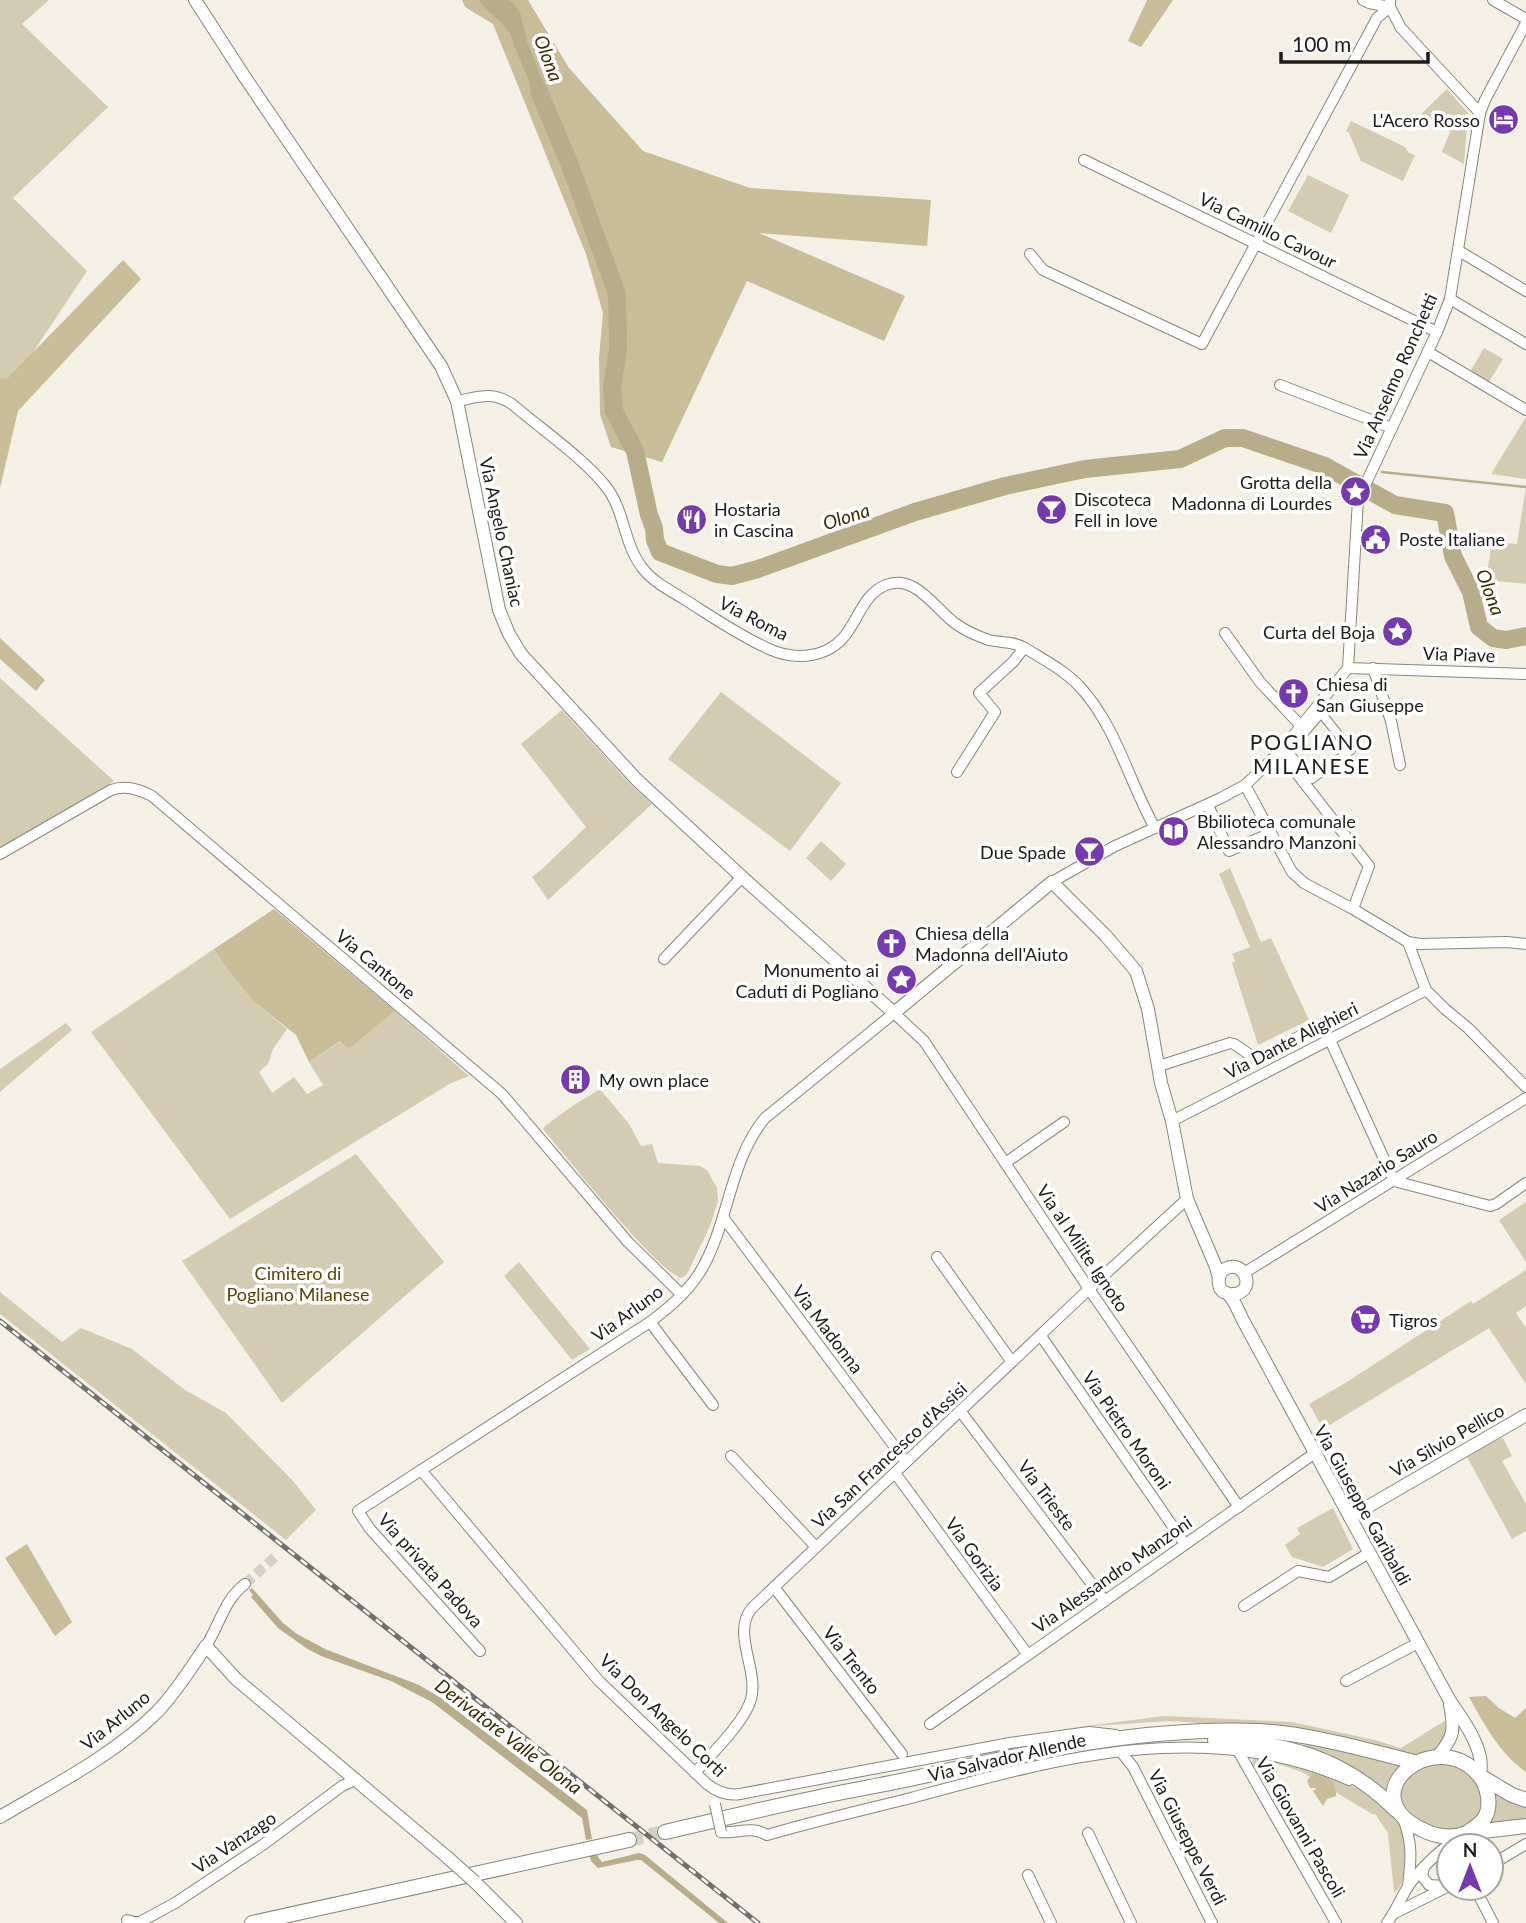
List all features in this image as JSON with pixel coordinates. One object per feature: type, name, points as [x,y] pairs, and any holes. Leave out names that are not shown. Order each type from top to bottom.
[{"type":"main road","points":[[665,1832],[1000,1759],[1138,1741],[1179,1732],[1262,1731],[1358,1748],[1415,1762],[1438,1756],[1458,1760],[1512,1795],[1526,1800]]},
{"type":"main road","points":[[1138,1741],[1261,1743],[1290,1749],[1344,1770],[1383,1797],[1420,1829],[1435,1835]]},
{"type":"main road","points":[[1401,1815],[1394,1801],[1395,1787],[1415,1762]]},
{"type":"main road","points":[[1467,1832],[1484,1819],[1488,1810],[1487,1794],[1479,1775]]},
{"type":"main road","points":[[1484,1832],[1526,1826]]},
{"type":"main road","points":[[252,1923],[629,1840]]},
{"type":"street","name":"Via Angelo Chaniac","points":[[195,0],[441,366],[457,401],[496,597],[503,623],[515,645],[637,780],[894,1013]]},
{"type":"street","points":[[1363,0],[1369,4],[1390,4]]},
{"type":"street","points":[[1493,0],[1526,21]]},
{"type":"street","points":[[1390,4],[1401,28],[1480,113]]},
{"type":"street","points":[[1030,254],[1043,270],[1202,344],[1377,18],[1390,4]]},
{"type":"street","name":"Via Anselmo Ronchetti","points":[[1348,668],[1358,500],[1450,299],[1480,113],[1526,21]]},
{"type":"street","name":"Via Camillo Cavour","points":[[1084,160],[1437,332]]},
{"type":"street","points":[[1459,251],[1526,291]]},
{"type":"street","points":[[1450,299],[1526,344]]},
{"type":"street","points":[[1427,352],[1526,410]]},
{"type":"street","points":[[1280,385],[1392,428]]},
{"type":"street","name":"Via Roma","points":[[457,401],[487,395],[512,404],[581,462],[608,489],[640,566],[657,583],[771,650],[792,656],[809,656],[826,649],[842,638],[878,589],[888,584],[904,584],[934,601],[952,621],[968,632],[989,640],[1018,644],[1051,664],[1079,686],[1097,710],[1114,738],[1155,828]]},
{"type":"street","points":[[1225,633],[1260,682],[1301,726]]},
{"type":"street","points":[[957,772],[995,712],[979,692],[1013,662],[1024,648]]},
{"type":"street","points":[[1284,752],[1301,726],[1348,668]]},
{"type":"street","name":"Via Piave","points":[[1348,668],[1526,674]]},
{"type":"street","points":[[1373,668],[1391,720],[1400,765]]},
{"type":"street","points":[[894,1013],[1052,882],[1115,846],[1245,785],[1284,752],[1321,713],[1351,751],[1312,779],[1284,752]]},
{"type":"street","points":[[1284,752],[1369,866],[1353,909]]},
{"type":"street","points":[[1245,785],[1292,872],[1304,883],[1408,942],[1526,944]]},
{"type":"street","name":"Via Cantone","points":[[0,854],[111,790],[128,788],[152,796],[502,1094],[628,1242],[682,1295]]},
{"type":"street","points":[[1208,804],[1229,851],[1271,832]]},
{"type":"street","points":[[664,959],[742,877]]},
{"type":"street","name":"Via Giuseppe Garibaldi","points":[[1052,882],[1106,936],[1136,971],[1148,1009],[1161,1083],[1172,1121],[1187,1199],[1216,1267],[1221,1289],[1234,1294],[1245,1324],[1418,1643],[1473,1738],[1482,1765],[1479,1775]]},
{"type":"street","points":[[1408,942],[1426,990],[1526,1087]]},
{"type":"street","name":"Via Dante Alighieri","points":[[1172,1121],[1426,990]]},
{"type":"street","name":"Via Arluno","points":[[358,1511],[650,1322],[682,1295],[700,1272],[723,1217],[746,1149],[758,1127],[765,1118],[894,1013]]},
{"type":"street","name":"Via al Milite Ignoto","points":[[894,1013],[923,1041],[1239,1507]]},
{"type":"street","points":[[1159,1066],[1230,1043],[1256,1059],[1323,1024]]},
{"type":"street","points":[[1330,1040],[1394,1181],[1490,1206],[1526,1183]]},
{"type":"street","name":"Via Nazario Sauro","points":[[1242,1270],[1394,1181],[1526,1098]]},
{"type":"street","points":[[1005,1163],[1064,1122]]},
{"type":"street","name":"Via San Francesco d'Assisi","points":[[695,1773],[740,1720],[749,1705],[752,1681],[744,1633],[748,1612],[1187,1199]]},
{"type":"street","name":"Via Madonna","points":[[723,1217],[906,1462]]},
{"type":"street","name":"Via Giuseppe Garibaldi","points":[[1207,1247],[1222,1262],[1242,1270]]},
{"type":"street","points":[[937,1257],[1013,1362]]},
{"type":"street","points":[[1219,1278],[1222,1271],[1242,1270],[1246,1285],[1234,1294]]},
{"type":"street","points":[[650,1322],[713,1405]]},
{"type":"street","name":"Via Pietro Moroni","points":[[1041,1336],[1185,1544]]},
{"type":"street","name":"Via Trieste","points":[[961,1412],[1104,1600]]},
{"type":"street","name":"Via Silvio Pellico","points":[[1350,1517],[1526,1415]]},
{"type":"street","name":"Via Alessandro Manzoni","points":[[930,1724],[1315,1453]]},
{"type":"street","points":[[731,1456],[817,1547]]},
{"type":"street","name":"Via Don Angelo Corti","points":[[421,1470],[599,1681],[718,1792],[740,1794],[1010,1743],[1089,1732],[1138,1741]]},
{"type":"street","name":"Via Gorizia","points":[[894,1473],[1028,1655]]},
{"type":"street","name":"Via privata Padova","points":[[358,1511],[370,1530],[480,1651]]},
{"type":"street","points":[[1244,1606],[1298,1571],[1329,1577],[1369,1553]]},
{"type":"street","name":"Via Arluno","points":[[0,1817],[92,1763],[128,1737],[159,1709],[179,1686],[215,1633],[234,1592],[245,1584]]},
{"type":"street","name":"Via Trento","points":[[774,1587],[902,1754]]},
{"type":"street","points":[[1346,1681],[1418,1643]]},
{"type":"street","points":[[206,1646],[236,1679],[447,1857],[516,1923]]},
{"type":"street","name":"Via Giuseppe Garibaldi","points":[[1438,1756],[1452,1735],[1450,1701]]},
{"type":"street","name":"Via Salvador Allende","points":[[718,1792],[715,1804],[721,1832],[752,1829],[767,1835],[1030,1767],[1121,1752],[1138,1741],[1174,1748],[1237,1749],[1280,1757],[1321,1769],[1383,1797]]},
{"type":"street","name":"Via Giuseppe Verdi","points":[[1133,1767],[1138,1741]]},
{"type":"street","name":"Via Giovanni Pascoli","points":[[1237,1749],[1336,1923]]},
{"type":"street","name":"Via Giuseppe Verdi","points":[[1121,1752],[1133,1767],[1212,1923]]},
{"type":"street","name":"Via Vanzago","points":[[127,1920],[146,1920],[175,1903],[264,1844],[342,1786],[355,1780]]},
{"type":"street","points":[[1401,1815],[1410,1836],[1411,1846],[1408,1887]]},
{"type":"street","points":[[1088,1833],[1131,1923]]},
{"type":"street","points":[[1505,1857],[1526,1844]]},
{"type":"street","points":[[1390,1919],[1408,1887],[1435,1854]]},
{"type":"street","points":[[1425,1866],[1422,1876],[1429,1885],[1435,1885]]},
{"type":"street","points":[[1028,1875],[1051,1923]]},
{"type":"street","points":[[1390,1919],[1435,1893]]},
{"type":"street","points":[[1482,1902],[1493,1923]]},
{"type":"green space","points":[[0,0],[49,0],[22,24],[108,107],[13,198],[87,271],[0,402]]},
{"type":"green space","points":[[1447,89],[1468,113],[1464,164],[1442,152],[1450,132],[1421,114]]},
{"type":"green space","points":[[1351,121],[1405,147],[1409,153],[1415,155],[1403,181],[1361,161],[1346,131]]},
{"type":"green space","points":[[1308,175],[1349,195],[1331,233],[1288,211]]},
{"type":"green space","points":[[1484,348],[1503,359],[1489,382],[1470,372]]},
{"type":"green space","points":[[1526,417],[1526,479],[1491,474]]},
{"type":"green space","points":[[1526,486],[1526,584],[1486,580],[1492,542],[1517,544]]},
{"type":"green space","points":[[0,678],[114,781],[0,851]]},
{"type":"green space","points":[[721,692],[841,783],[790,851],[668,759]]},
{"type":"green space","points":[[562,710],[652,804],[548,900],[532,877],[586,827],[521,744]]},
{"type":"green space","points":[[821,841],[846,864],[831,881],[806,858]]},
{"type":"green space","points":[[1230,868],[1261,942],[1271,938],[1309,1020],[1258,1045],[1232,963],[1235,961],[1232,954],[1250,947],[1219,874]]},
{"type":"green space","points":[[214,949],[253,1001],[287,1029],[273,1049],[268,1064],[259,1072],[272,1093],[294,1077],[307,1094],[323,1085],[309,1062],[341,1041],[349,1049],[395,1011],[469,1076],[451,1083],[230,1219],[91,1032]]},
{"type":"green space","points":[[66,1023],[72,1030],[0,1092],[0,1069]]},
{"type":"green space","points":[[600,1089],[629,1124],[641,1146],[652,1144],[658,1163],[700,1166],[707,1170],[717,1188],[718,1201],[710,1226],[687,1274],[682,1278],[671,1272],[634,1236],[543,1129]]},
{"type":"green space","name":"Cimitero di Pogliano Milanese","points":[[356,1154],[444,1262],[282,1403],[182,1261]]},
{"type":"green space","points":[[1526,1202],[1526,1262],[1499,1220]]},
{"type":"green space","points":[[519,1262],[590,1349],[572,1360],[504,1276]]},
{"type":"green space","points":[[1526,1270],[1526,1306],[1516,1313],[1526,1328],[1526,1384],[1489,1328],[1323,1429],[1309,1404],[1471,1301],[1473,1304]]},
{"type":"green space","points":[[0,1292],[62,1342],[81,1328],[132,1349],[185,1390],[226,1413],[294,1482],[316,1510],[286,1540],[0,1314]]},
{"type":"green space","points":[[1503,1438],[1512,1456],[1502,1461],[1526,1504],[1526,1531],[1512,1539],[1467,1457]]},
{"type":"green space","points":[[1333,1508],[1353,1549],[1323,1567],[1292,1557],[1285,1545],[1300,1534],[1297,1528]]},
{"type":"green space","points":[[1164,1716],[1292,1722],[1401,1748],[1446,1720],[1448,1731],[1431,1752],[1412,1755],[1241,1726],[1170,1721],[1078,1727]]},
{"type":"green space","points":[[1306,1743],[1401,1765],[1385,1793],[1305,1748]]},
{"type":"green space","points":[[1258,1755],[1353,1786],[1376,1799],[1393,1815],[1404,1835],[1406,1859],[1404,1878],[1398,1890],[1394,1893],[1388,1833],[1375,1814],[1302,1772],[1266,1760],[1259,1762],[1255,1770],[1252,1762]]},
{"type":"green space","points":[[1434,1763],[1456,1766],[1468,1774],[1481,1794],[1479,1815],[1462,1829],[1436,1831],[1400,1806],[1401,1787],[1415,1770]]},
{"type":"green space","points":[[1490,1786],[1526,1804],[1526,1823],[1485,1827]]},
{"type":"shaded area","points":[[462,0],[528,0],[569,68],[643,151],[750,188],[931,200],[927,246],[759,233],[905,296],[884,341],[747,281],[662,462],[611,447],[600,414],[599,358],[603,313],[586,254],[493,24],[465,7]]},
{"type":"shaded area","points":[[479,0],[509,0],[521,15],[527,41],[554,108],[543,117],[509,32]]},
{"type":"shaded area","points":[[1147,0],[1173,0],[1141,47],[1128,41]]},
{"type":"shaded area","points":[[123,260],[141,279],[18,411],[0,488],[0,378],[7,379]]},
{"type":"shaded area","points":[[0,638],[45,680],[36,691],[0,659]]},
{"type":"shaded area","points":[[274,909],[395,1011],[349,1049],[340,1041],[309,1062],[296,1035],[253,1001],[214,949]]},
{"type":"shaded area","points":[[27,1544],[72,1622],[55,1636],[5,1558]]},
{"type":"shaded area","points":[[252,1588],[283,1623],[297,1634],[325,1649],[419,1685],[441,1698],[587,1810],[592,1839],[586,1840],[582,1818],[432,1702],[391,1681],[321,1656],[278,1628],[251,1597],[253,1595],[249,1590]]},
{"type":"shaded area","points":[[1486,1696],[1515,1718],[1526,1708],[1526,1772],[1500,1747],[1469,1697]]},
{"type":"shaded area","points":[[1312,1774],[1326,1777],[1335,1787],[1336,1796],[1327,1799],[1323,1806],[1313,1791],[1317,1788],[1310,1788],[1307,1781]]},
{"type":"shaded area","points":[[639,1853],[645,1855],[728,1923],[719,1923],[641,1860],[598,1868],[590,1856],[596,1854],[602,1862]]},
{"type":"waterway","name":"Olona","points":[[539,92],[568,160],[617,294],[618,347],[612,389],[614,411],[635,451],[660,552],[717,574],[732,576],[915,512],[1005,486],[1085,469],[1180,459],[1225,438],[1243,438],[1325,466],[1395,505],[1445,513],[1453,556],[1471,592],[1479,627],[1493,638],[1506,640],[1526,636]]},
{"type":"waterway","points":[[1382,472],[1526,487]]},
{"type":"tunnel","points":[[245,1584],[276,1556]]},
{"type":"tunnel","points":[[629,1840],[665,1832]]},
{"type":"railway","points":[[0,1321],[758,1923]]},
{"type":"place","name":"L'Acero Rosso","points":[[1503,120]]},
{"type":"place","name":"Grotta della Madonna di Lourdes","points":[[1355,492]]},
{"type":"place","name":"Discoteca Fell in love","points":[[1051,509]]},
{"type":"place","name":"Hostaria in Cascina","points":[[691,519]]},
{"type":"place","name":"Poste Italiane","points":[[1376,539]]},
{"type":"place","name":"Curta del Boja","points":[[1398,632]]},
{"type":"place","name":"Chiesa di San Giuseppe","points":[[1293,694]]},
{"type":"place","name":"Bbilioteca comunale Alessandro Manzoni","points":[[1174,831]]},
{"type":"place","name":"Due Spade","points":[[1089,852]]},
{"type":"place","name":"Chiesa della Madonna dell'Aiuto","points":[[892,943]]},
{"type":"place","name":"Monumento ai Caduti di Pogliano","points":[[902,980]]},
{"type":"place","name":"My own place","points":[[576,1080]]},
{"type":"place","name":"Tigros","points":[[1366,1320]]},
{"type":"district","name":"POGLIANO MILANESE","points":[[1312,753]]},
{"type":"water label","name":"Derivatore Valle Olona","points":[[509,1736]]}]
